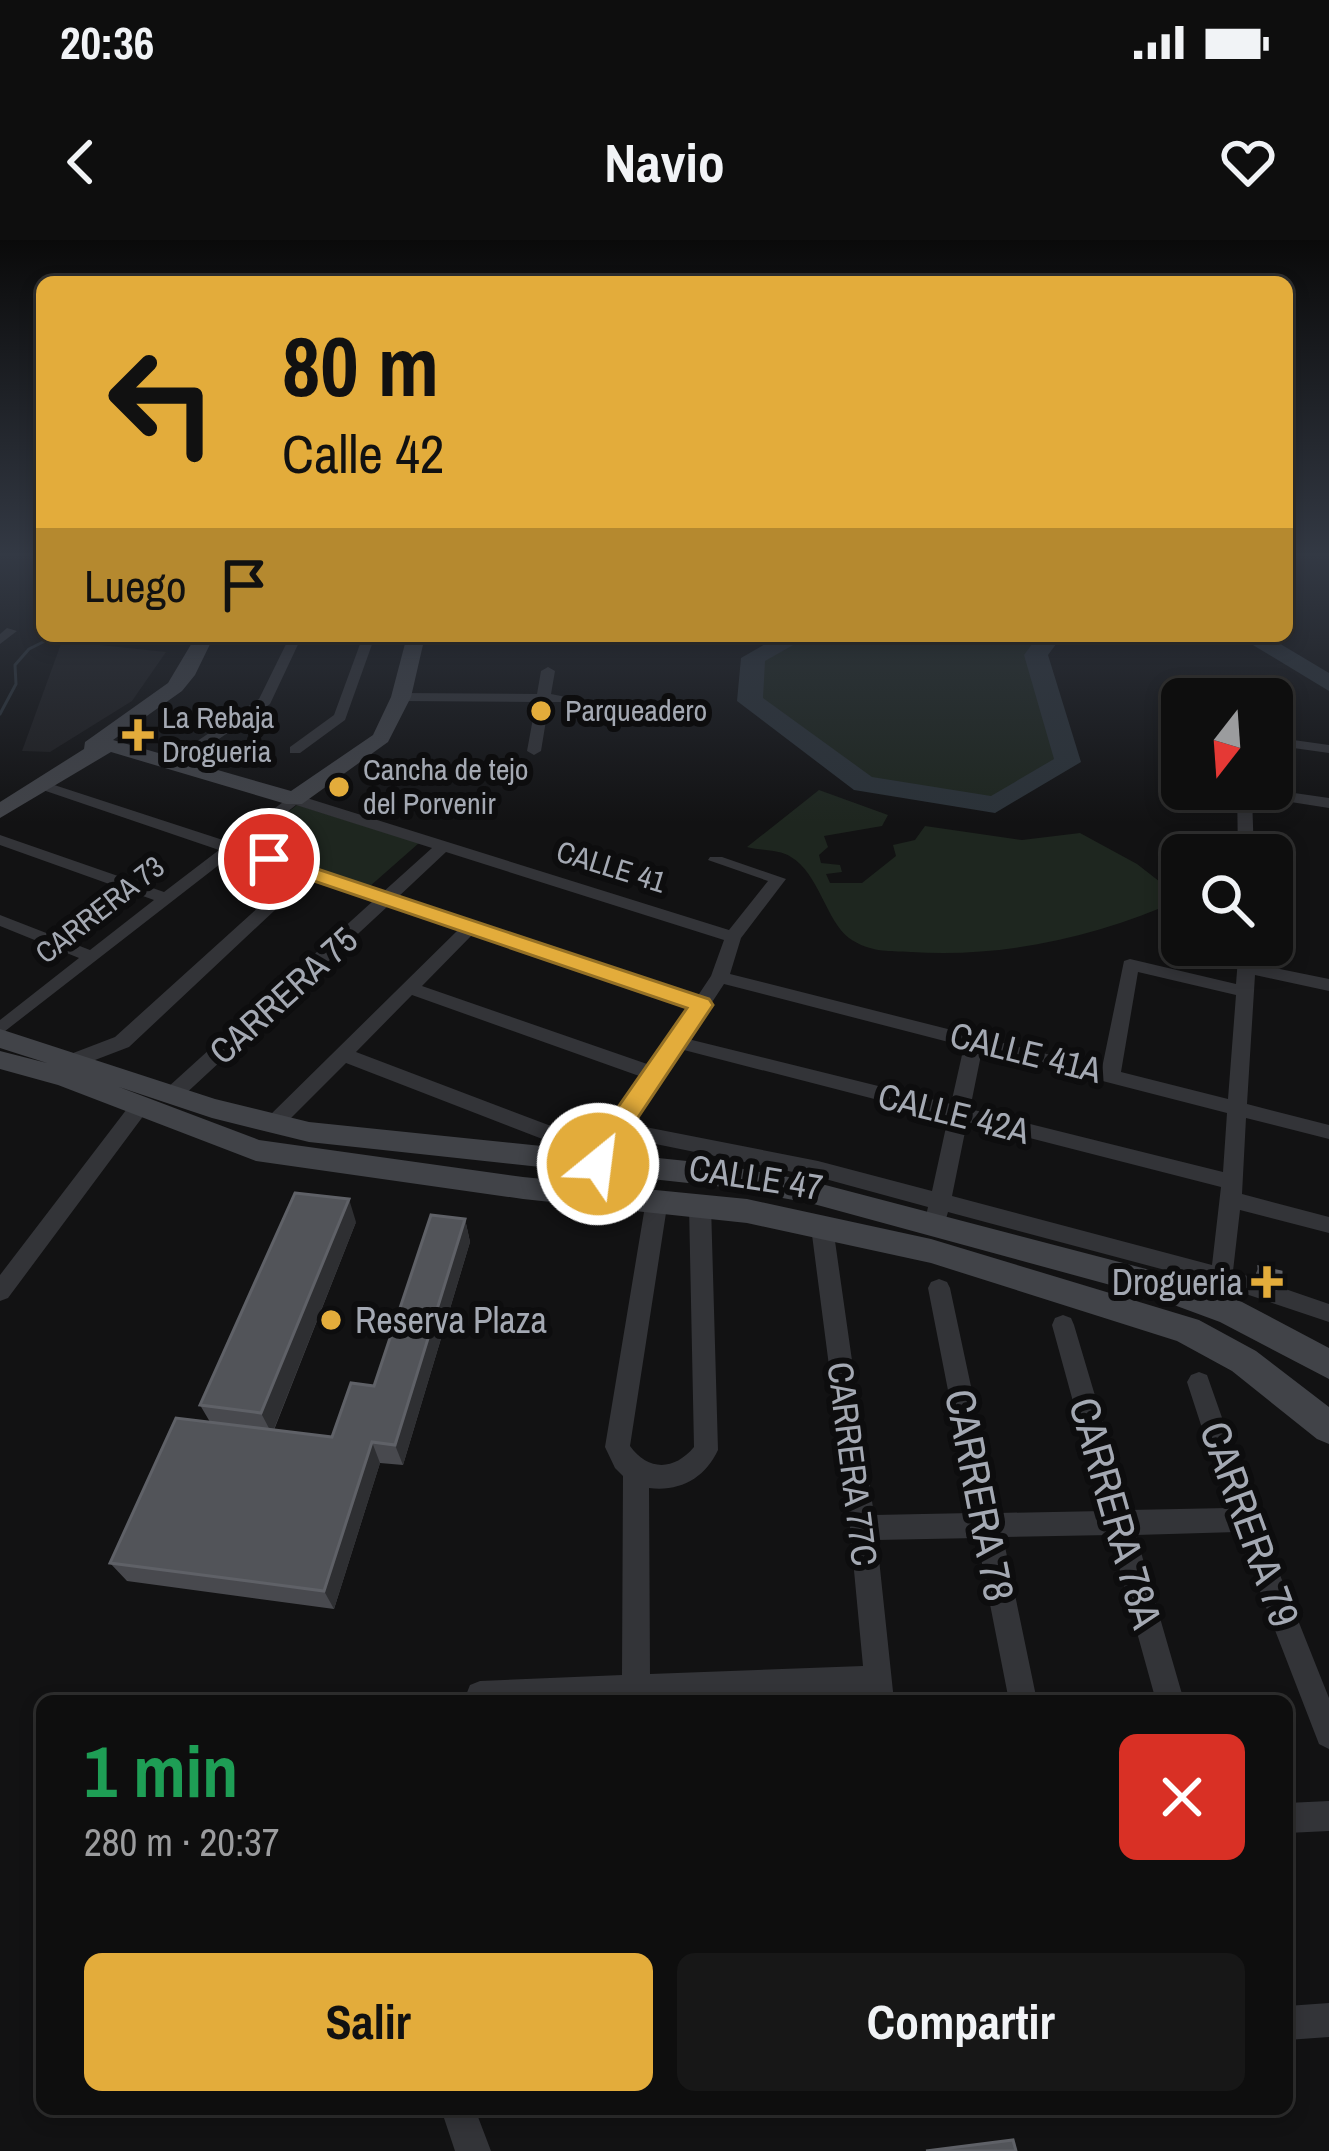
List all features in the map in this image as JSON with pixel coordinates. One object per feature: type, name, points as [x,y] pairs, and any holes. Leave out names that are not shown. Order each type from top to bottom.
[{"type":"main road","points":[[0,798],[123,740],[186,675],[201,644]]},
{"type":"main road","name":"CARRERA 73","points":[[294,799],[381,739],[401,697],[414,644]]},
{"type":"main road","points":[[0,811],[99,748],[123,740]]},
{"type":"main road","name":"CALLE 41","points":[[123,740],[294,799]]},
{"type":"main road","points":[[269,791],[314,784]]},
{"type":"main road","name":"CALLE 47","points":[[0,1034],[273,1124],[599,1159],[937,1213],[1150,1283],[1221,1292],[1329,1365]]},
{"type":"main road","name":"CALLE 47","points":[[0,1060],[66,1078],[228,1141],[311,1161],[700,1205],[931,1251],[1187,1330],[1244,1360],[1329,1428]]},
{"type":"street","points":[[176,762],[265,701],[292,644]]},
{"type":"street","points":[[295,749],[340,717],[366,644]]},
{"type":"street","points":[[533,751],[548,671]]},
{"type":"street","points":[[401,697],[564,698]]},
{"type":"street","points":[[1293,744],[1329,749]]},
{"type":"street","points":[[42,784],[701,1005]]},
{"type":"street","points":[[1293,797],[1329,803]]},
{"type":"street","name":"CARRERA 73","points":[[0,1034],[90,956],[294,799]]},
{"type":"street","name":"CALLE 41","points":[[294,799],[733,938]]},
{"type":"street","points":[[0,840],[164,898]]},
{"type":"street","name":"CARRERA 75","points":[[174,1093],[443,846]]},
{"type":"street","points":[[344,1055],[599,1159],[720,976],[733,938],[778,879],[716,860]]},
{"type":"street","points":[[75,1060],[122,1042],[307,872]]},
{"type":"street","points":[[0,920],[90,956]]},
{"type":"street","points":[[273,1124],[470,927]]},
{"type":"street","points":[[1111,1073],[1130,965],[1247,992]]},
{"type":"street","points":[[1221,1292],[1248,966]]},
{"type":"street","points":[[1274,966],[1329,985]]},
{"type":"street","points":[[1291,966],[1329,974]]},
{"type":"street","name":"CALLE 41A","points":[[720,976],[1329,1132]]},
{"type":"street","points":[[410,988],[654,1074]]},
{"type":"street","points":[[937,1213],[975,1040]]},
{"type":"street","name":"CALLE 42A","points":[[676,1042],[958,1114],[1232,1191],[1329,1225]]},
{"type":"street","points":[[0,1292],[140,1106]]},
{"type":"street","name":"CALLE 47","points":[[616,1130],[764,1157],[937,1213]]},
{"type":"street","points":[[657,1200],[619,1422],[618,1454],[636,1472],[664,1478],[693,1470],[706,1450],[700,1205]]},
{"type":"street","name":"CARRERA 77C","points":[[822,1227],[863,1528],[879,1690]]},
{"type":"street","name":"CARRERA 78","points":[[939,1288],[1022,1695]]},
{"type":"street","name":"CALLE 47","points":[[1221,1292],[1329,1313]]},
{"type":"street","name":"CARRERA 78A","points":[[1063,1325],[1168,1695]]},
{"type":"street","name":"CARRERA 79","points":[[1199,1382],[1245,1520],[1329,1734]]},
{"type":"street","points":[[636,1472],[636,1687]]},
{"type":"street","points":[[863,1528],[1245,1520]]},
{"type":"street","points":[[480,1695],[636,1687],[879,1690]]},
{"type":"street","points":[[1293,1818],[1329,1816]]},
{"type":"street","points":[[1293,2023],[1329,2020]]},
{"type":"street","points":[[460,2115],[473,2151]]},
{"type":"shaded area","points":[[61,644],[166,652],[132,701],[50,752],[22,751]]},
{"type":"shaded area","points":[[781,644],[1044,644],[1036,655],[1068,762],[995,805],[864,784],[750,701],[753,658]]},
{"type":"shaded area","points":[[819,790],[888,815],[882,826],[824,836],[828,847],[819,855],[821,863],[840,865],[842,872],[826,874],[830,883],[862,883],[896,856],[893,845],[915,840],[925,826],[1022,840],[1080,833],[1161,883],[1161,907],[1083,934],[1015,948],[946,953],[871,948],[841,931],[800,864],[781,853],[747,847]]},
{"type":"shaded area","points":[[297,805],[419,843],[369,887],[245,846]]},
{"type":"building","points":[[295,1193],[349,1199],[261,1413],[200,1405]]},
{"type":"building","points":[[431,1215],[465,1219],[395,1445],[372,1442],[324,1591],[110,1563],[176,1418],[332,1437],[351,1383],[374,1386]]},
{"type":"building","points":[[1259,1267],[1281,1272],[1281,1285],[1260,1281]]},
{"type":"building","points":[[1013,2140],[1016,2151],[926,2151]]},
{"type":"waterway","points":[[0,714],[16,684],[15,665],[39,644]]},
{"type":"waterway","points":[[781,644],[753,658],[750,701],[864,784],[995,805],[1068,762],[1036,655],[1044,644]]},
{"type":"waterway","points":[[1263,644],[1329,684]]},
{"type":"place","name":"Parqueadero","points":[[541,711]]},
{"type":"place","name":"La Rebaja Drogueria","points":[[138,735]]},
{"type":"place","name":"Cancha de tejo del Porvenir","points":[[339,787]]},
{"type":"place","name":"Drogueria","points":[[1267,1282]]},
{"type":"place","name":"Reserva Plaza","points":[[331,1320]]},
{"type":"route","points":[[269,859],[701,1005],[598,1164]]}]
